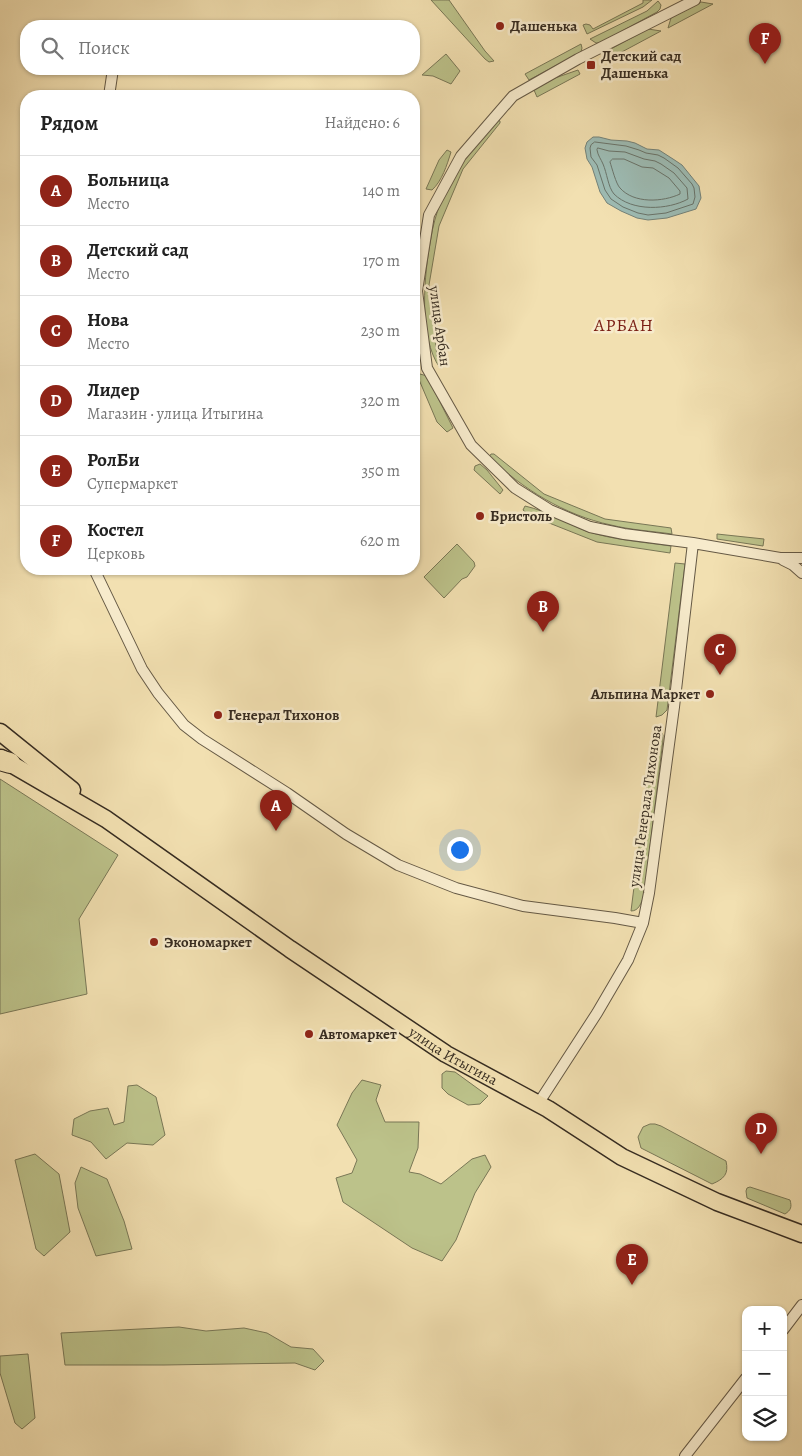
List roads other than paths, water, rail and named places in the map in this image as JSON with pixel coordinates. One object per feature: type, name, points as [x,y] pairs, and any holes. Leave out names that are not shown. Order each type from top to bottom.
[{"type":"main road","points":[[0,728],[7,756]]},
{"type":"main road","name":"улица Итыгина","points":[[0,732],[7,756],[106,819],[236,911],[446,1054],[538,1104],[630,1161],[717,1202],[802,1234]]},
{"type":"street","name":"улица Арбан","points":[[420,272],[429,215],[461,156],[513,96],[578,60],[695,0]]},
{"type":"street","points":[[109,90],[112,75]]},
{"type":"street","name":"улица Арбан","points":[[420,314],[427,368],[471,445],[515,488],[550,510],[590,527],[780,558],[802,558]]},
{"type":"street","name":"улица Генерала Тихонова","points":[[538,1104],[598,1013],[628,960],[643,923],[649,893],[674,707],[693,543]]},
{"type":"street","points":[[780,558],[793,565],[802,574]]},
{"type":"street","points":[[97,575],[142,669],[158,694],[184,724],[202,739],[287,793],[346,834],[398,865],[456,888],[522,906],[643,923]]},
{"type":"street","points":[[787,1325],[802,1306]]},
{"type":"street","points":[[685,1456],[742,1383]]},
{"type":"water","points":[[593,137],[627,141],[647,149],[659,150],[682,165],[699,186],[701,198],[696,209],[667,218],[648,220],[637,218],[607,203],[600,192],[592,167],[587,159],[585,148],[587,142]]},
{"type":"place","name":"Дашенька","points":[[500,26]]},
{"type":"place","name":"Костел","points":[[765,64]]},
{"type":"place","name":"Детский сад Дашенька","points":[[591,65]]},
{"type":"place","name":"Бристоль","points":[[480,516]]},
{"type":"place","name":"Детский сад","points":[[543,632]]},
{"type":"place","name":"Нова","points":[[720,675]]},
{"type":"place","name":"Альпина Маркет","points":[[710,694]]},
{"type":"place","name":"Генерал Тихонов","points":[[218,715]]},
{"type":"place","name":"Больница","points":[[276,831]]},
{"type":"place","name":"Экономаркет","points":[[154,942]]},
{"type":"place","name":"Автомаркет","points":[[309,1034]]},
{"type":"place","name":"Лидер","points":[[761,1154]]},
{"type":"place","name":"РолБи","points":[[632,1285]]},
{"type":"district","name":"АРБАН","points":[[624,325]]}]
